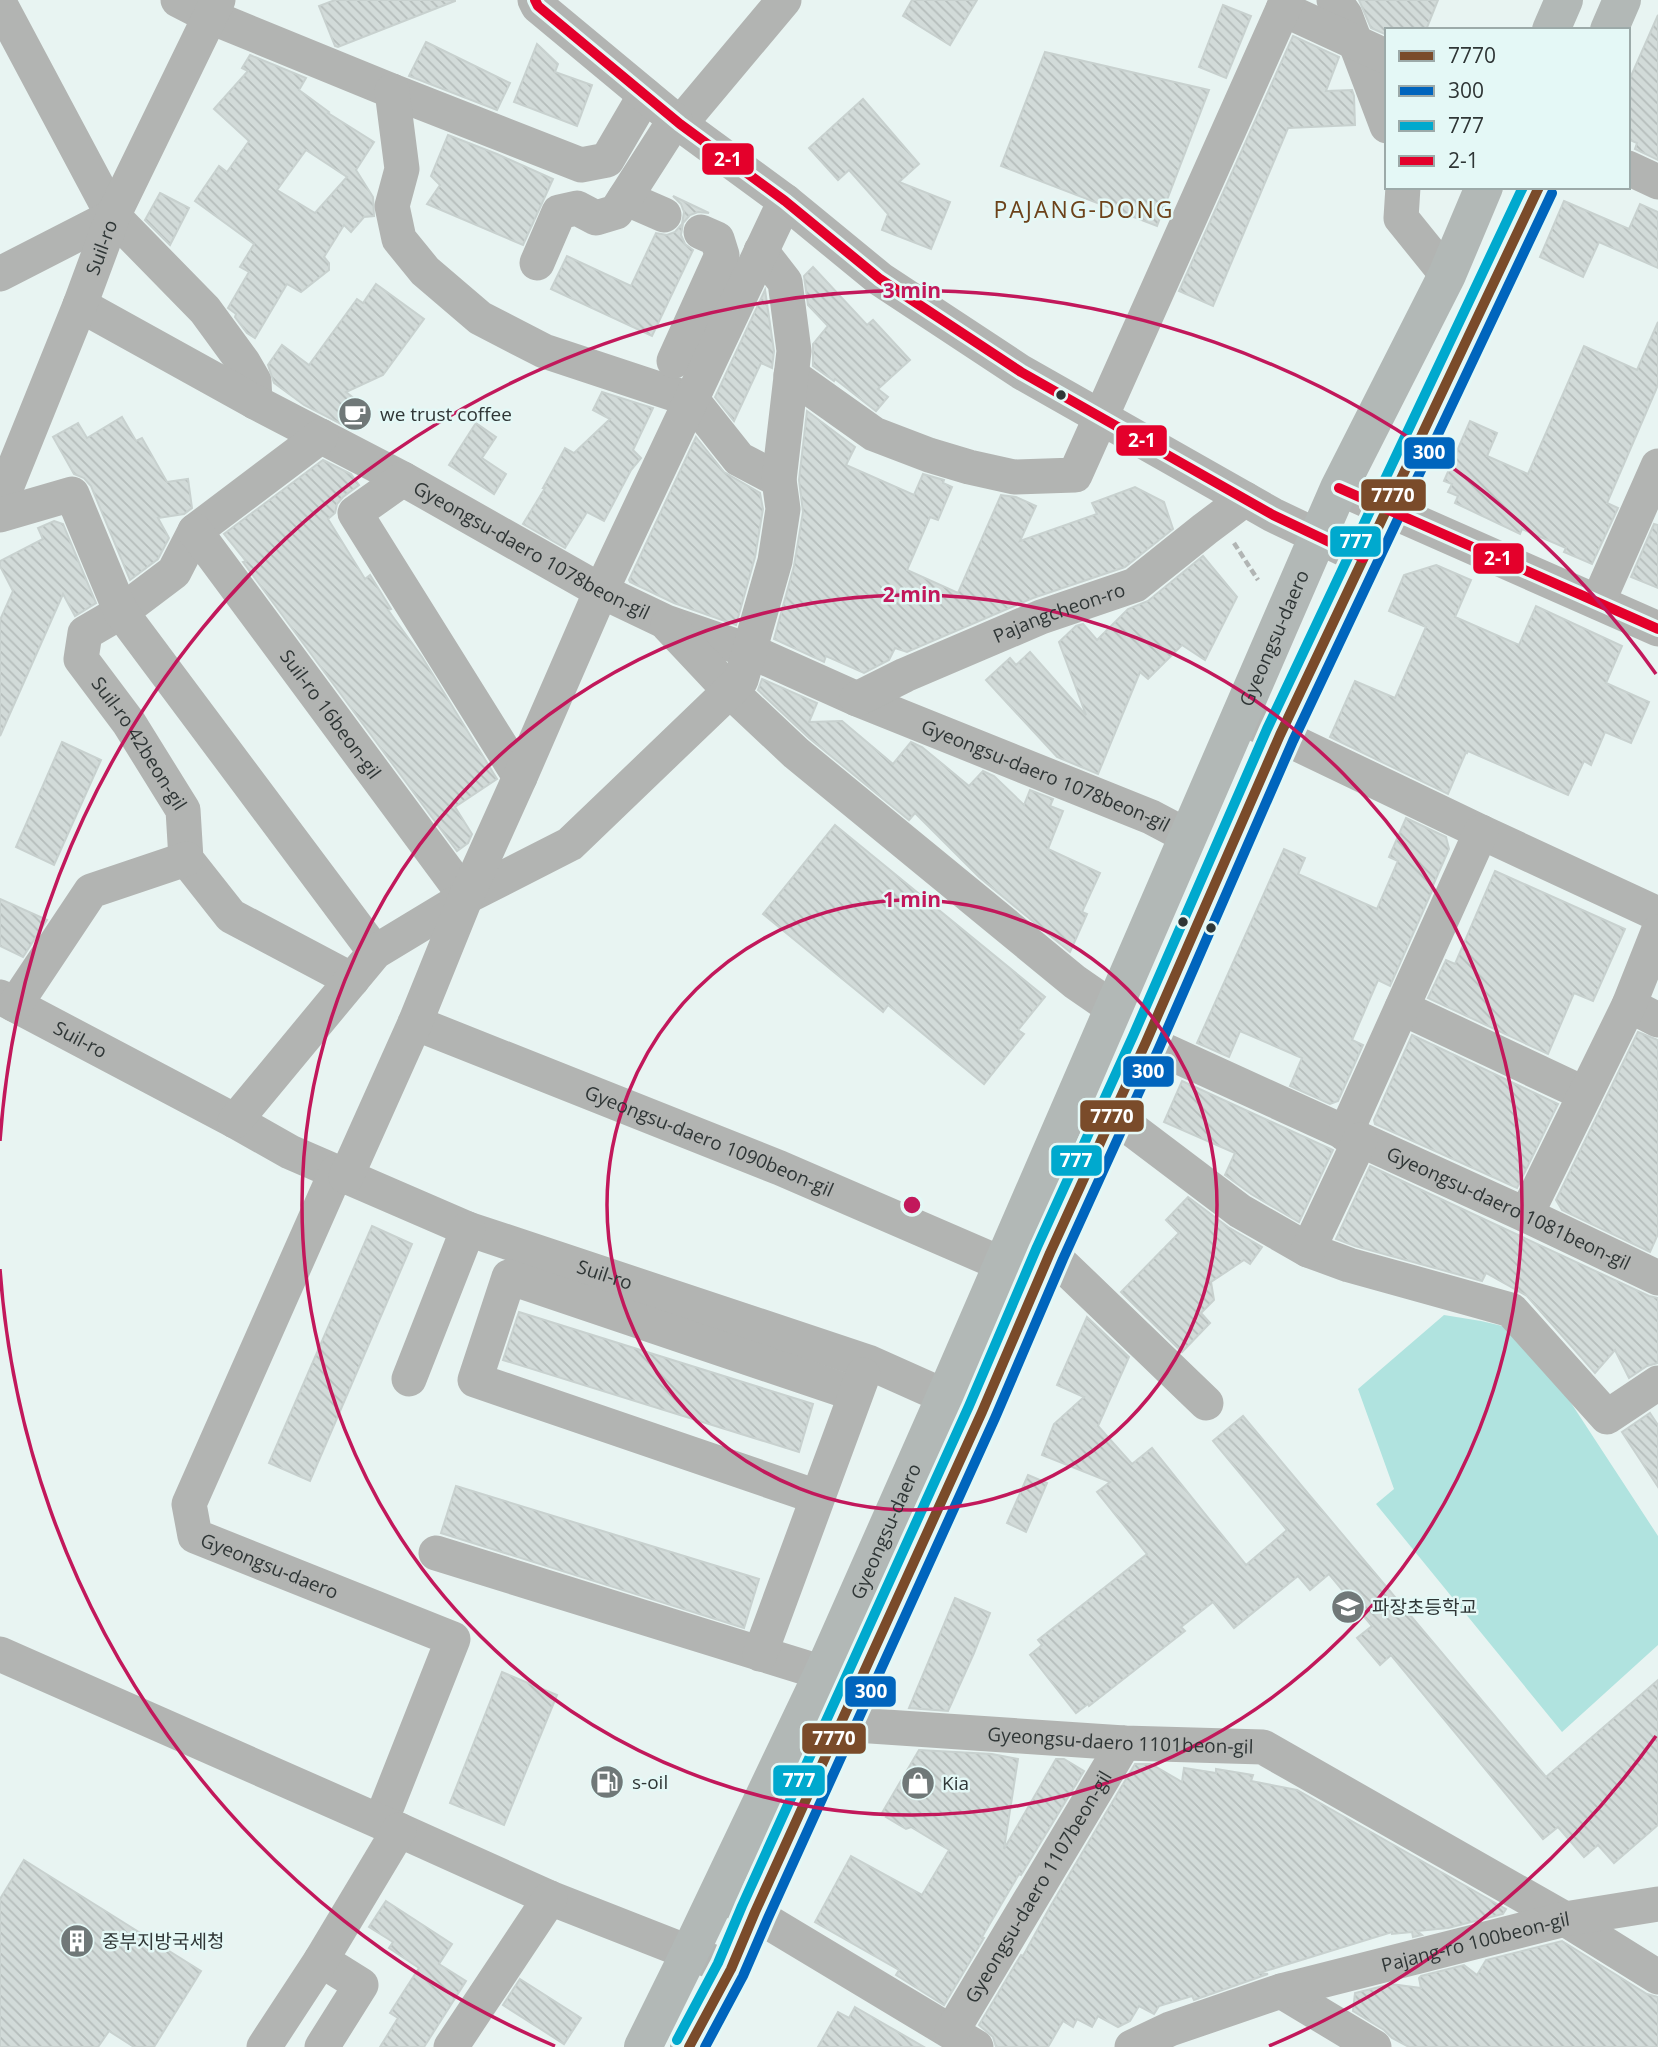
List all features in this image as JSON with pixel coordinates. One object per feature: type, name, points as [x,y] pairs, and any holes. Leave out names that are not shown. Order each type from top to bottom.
[{"type":"main road","points":[[1552,28],[1564,0]]},
{"type":"main road","points":[[1610,28],[1622,0]]},
{"type":"main road","name":"Gyeongsu-daero","points":[[642,2047],[822,1673],[945,1397],[1339,488],[1447,275],[1483,189]]},
{"type":"main road","name":"Gyeongsu-daero","points":[[689,2047],[731,1969],[982,1412],[1280,735],[1538,189]]},
{"type":"main road","points":[[765,1794],[802,1811]]},
{"type":"street","points":[[178,0],[215,8],[392,91],[581,165],[607,160],[645,95]]},
{"type":"street","points":[[535,0],[538,6],[677,122],[785,201],[880,279],[1021,372],[1273,515],[1363,558]]},
{"type":"street","points":[[537,263],[559,212],[577,208],[596,218],[616,212],[677,122],[784,0]]},
{"type":"street","points":[[1334,0],[1345,15],[1385,122]]},
{"type":"street","points":[[0,4],[113,216],[205,310],[254,381],[256,402]]},
{"type":"street","points":[[791,376],[874,434],[929,455],[1014,477],[1075,475],[1285,5],[1385,56]]},
{"type":"street","name":"Suil-ro","points":[[0,503],[113,216],[215,8]]},
{"type":"street","points":[[392,91],[401,169],[392,206],[399,239],[425,271],[480,318],[544,351],[692,400],[739,459],[779,480]]},
{"type":"street","points":[[1630,169],[1658,182]]},
{"type":"street","points":[[1403,189],[1401,218],[1447,275]]},
{"type":"street","points":[[625,198],[664,215]]},
{"type":"street","points":[[341,1174],[415,1023],[466,897],[601,591],[785,201]]},
{"type":"street","points":[[0,274],[113,216]]},
{"type":"street","points":[[674,361],[722,255],[718,239],[701,232]]},
{"type":"street","points":[[235,1121],[375,952],[466,897],[570,844],[741,680],[775,561],[783,509],[779,480],[794,351],[785,282],[761,251]]},
{"type":"street","name":"Gyeongsu-daero 1078beon-gil","points":[[80,305],[403,479],[601,591],[666,622],[750,651],[857,699],[1151,817],[1187,836]]},
{"type":"street","points":[[121,612],[174,572],[195,531],[321,436]]},
{"type":"street","points":[[1598,602],[1658,466]]},
{"type":"street","points":[[403,479],[355,513],[520,777]]},
{"type":"street","points":[[1339,488],[1658,629]]},
{"type":"street","points":[[0,515],[72,494],[121,612],[375,952]]},
{"type":"street","name":"Pajangcheon-ro","points":[[857,699],[905,675],[1041,617],[1135,585],[1245,499]]},
{"type":"street","name":"Suil-ro 16beon-gil","points":[[195,531],[466,897]]},
{"type":"street","name":"Suil-ro 42beon-gil","points":[[121,612],[85,632],[82,659],[129,723],[183,810],[186,859]]},
{"type":"street","points":[[666,622],[730,691],[796,753],[1075,982],[1114,1009]]},
{"type":"street","points":[[1239,716],[1658,914]]},
{"type":"street","points":[[1308,1250],[1402,1008],[1481,832]]},
{"type":"street","points":[[8,1001],[91,891],[186,859],[231,916],[352,981]]},
{"type":"street","points":[[1526,1215],[1585,1094],[1643,1013],[1658,932]]},
{"type":"street","name":"Suil-ro","points":[[8,1001],[290,1152],[468,1228],[868,1362],[982,1412]]},
{"type":"street","points":[[1402,1008],[1585,1094]]},
{"type":"street","name":"Gyeongsu-daero 1090beon-gil","points":[[415,1023],[780,1168],[1002,1264]]},
{"type":"street","name":"Gyeongsu-daero 1081beon-gil","points":[[1146,1042],[1658,1278]]},
{"type":"street","points":[[1113,1115],[1240,1210],[1308,1250],[1349,1265],[1511,1310],[1607,1417],[1655,1390]]},
{"type":"street","name":"Gyeongsu-daero","points":[[341,1174],[189,1504],[195,1536],[453,1639],[390,1826]]},
{"type":"street","points":[[409,1379],[468,1228]]},
{"type":"street","points":[[1050,1253],[1206,1403]]},
{"type":"street","points":[[817,1497],[475,1380],[509,1277],[855,1394]]},
{"type":"street","points":[[760,1654],[868,1362]]},
{"type":"street","points":[[436,1553],[822,1673]]},
{"type":"street","points":[[0,1654],[550,1898],[731,1969]]},
{"type":"street","name":"Gyeongsu-daero 1101beon-gil","points":[[841,1724],[1124,1743],[1263,1746],[1565,1919]]},
{"type":"street","name":"Gyeongsu-daero 1107beon-gil","points":[[718,1892],[964,2039],[1124,1743]]},
{"type":"street","points":[[264,2047],[321,1960],[390,1826]]},
{"type":"street","points":[[451,2047],[550,1898]]},
{"type":"street","points":[[1565,1919],[1658,1904]]},
{"type":"street","name":"Pajang-ro 100beon-gil","points":[[1132,2047],[1170,2029],[1281,1991],[1565,1919],[1658,1977]]},
{"type":"street","points":[[321,1960],[361,1985],[322,2047]]},
{"type":"street","points":[[1281,1991],[1374,2047]]},
{"type":"path","points":[[1205,529],[1227,532],[1258,580]]},
{"type":"shaded area","points":[[1444,1315],[1524,1331],[1658,1536],[1658,1645],[1562,1732],[1376,1504],[1394,1489],[1358,1389]]},
{"type":"building","points":[[335,0],[455,1],[338,47],[335,46],[319,6]]},
{"type":"building","points":[[912,0],[977,0],[950,45],[903,16]]},
{"type":"building","points":[[1359,0],[1438,0],[1427,28],[1385,28],[1385,34],[1371,28]]},
{"type":"building","points":[[1223,5],[1251,16],[1226,78],[1199,67]]},
{"type":"building","points":[[1658,15],[1658,160],[1635,149],[1637,143],[1630,140],[1630,78]]},
{"type":"building","points":[[1293,36],[1339,57],[1326,91],[1352,90],[1355,125],[1288,128],[1213,306],[1179,291]]},
{"type":"building","points":[[426,42],[510,83],[497,110],[409,76]]},
{"type":"building","points":[[537,44],[558,64],[555,72],[592,85],[577,126],[514,102]]},
{"type":"building","points":[[1045,52],[1209,90],[1157,226],[1001,166]]},
{"type":"building","points":[[250,55],[306,78],[299,90],[328,113],[374,142],[356,170],[373,197],[374,216],[364,217],[351,232],[344,225],[324,257],[329,263],[329,270],[301,292],[287,284],[255,338],[247,333],[235,317],[236,314],[228,308],[249,272],[240,267],[254,244],[195,201],[219,166],[227,172],[249,141],[214,109],[248,71],[242,68]],"holes":[[[306,150],[347,177],[315,213],[277,190]]]},
{"type":"building","points":[[863,99],[919,164],[899,182],[950,202],[931,249],[882,230],[888,214],[849,170],[838,180],[809,148]]},
{"type":"building","points":[[448,135],[553,179],[523,245],[427,204],[440,185],[431,176]]},
{"type":"building","points":[[160,193],[189,208],[170,245],[145,220]]},
{"type":"building","points":[[673,196],[709,213],[698,212],[690,215],[683,223],[681,235],[685,244],[693,250],[652,336],[551,289],[567,256],[631,286],[656,233],[667,235],[675,232],[682,224],[684,212]]},
{"type":"building","points":[[1564,201],[1629,229],[1640,204],[1658,212],[1658,268],[1599,242],[1583,277],[1540,257]]},
{"type":"building","points":[[813,267],[867,325],[873,320],[910,360],[878,389],[888,397],[876,411],[835,379],[834,381],[813,366],[813,344],[828,326],[808,305],[804,276]]},
{"type":"building","points":[[376,284],[424,319],[383,375],[346,392],[361,404],[345,426],[304,405],[274,383],[268,365],[282,345],[309,365],[357,299],[363,303]]},
{"type":"building","points":[[765,290],[774,351],[772,368],[761,363],[734,421],[715,397]]},
{"type":"building","points":[[1658,322],[1658,385],[1607,503],[1618,508],[1592,564],[1564,552],[1566,548],[1522,529],[1520,534],[1455,503],[1458,496],[1448,492],[1452,484],[1444,481],[1470,421],[1497,433],[1487,456],[1528,474],[1584,346],[1637,370]]},
{"type":"building","points":[[602,392],[653,408],[633,450],[641,458],[631,470],[604,521],[587,512],[565,548],[523,524],[565,448],[574,453],[610,419],[593,410]]},
{"type":"building","points":[[807,411],[855,447],[846,465],[914,495],[923,474],[944,480],[943,483],[952,487],[938,520],[930,517],[907,570],[958,593],[1001,495],[1016,497],[1036,506],[1020,541],[1097,514],[1092,503],[1135,487],[1164,502],[1173,529],[1125,567],[1033,598],[907,652],[895,648],[889,660],[864,673],[826,656],[824,662],[774,639],[794,566],[803,512],[799,480]]},
{"type":"building","points":[[122,417],[136,441],[142,438],[167,482],[188,479],[192,508],[184,514],[158,518],[169,538],[158,559],[130,580],[91,486],[84,478],[74,474],[53,437],[78,423],[87,438]]},
{"type":"building","points":[[476,423],[496,437],[482,458],[506,474],[494,494],[449,465]]},
{"type":"building","points":[[696,437],[724,472],[760,493],[763,509],[755,557],[736,625],[674,603],[629,580]]},
{"type":"building","points":[[323,460],[351,474],[359,485],[343,497],[337,504],[335,513],[328,519],[365,579],[370,575],[391,609],[388,610],[422,657],[497,779],[455,807],[472,834],[468,843],[457,851],[224,534]]},
{"type":"building","points":[[54,521],[63,524],[96,603],[75,616],[63,594],[0,736],[0,620],[13,591],[0,561],[43,539],[38,528]]},
{"type":"building","points":[[1654,524],[1658,525],[1658,588],[1631,577]]},
{"type":"building","points":[[1203,556],[1237,597],[1205,660],[1182,645],[1148,679],[1140,672],[1098,774],[1057,757],[986,680],[1010,658],[1016,665],[1030,652],[1086,715],[1059,642],[1076,626],[1083,624],[1097,640],[1128,609],[1148,601]]},
{"type":"building","points":[[1436,565],[1471,580],[1455,617],[1519,645],[1536,606],[1622,646],[1606,683],[1649,702],[1631,743],[1605,732],[1591,765],[1584,761],[1568,795],[1468,751],[1448,794],[1330,737],[1355,681],[1395,698],[1426,627],[1389,611],[1404,575]]},
{"type":"building","points":[[762,679],[817,703],[809,722],[842,721],[893,764],[911,742],[922,747],[969,786],[983,771],[994,776],[1024,805],[1030,790],[1053,799],[1050,806],[1063,811],[1048,849],[1100,873],[1082,912],[1087,914],[1070,952],[979,877],[915,813],[909,820],[809,738],[758,690]]},
{"type":"building","points":[[62,742],[101,760],[54,865],[16,847]]},
{"type":"building","points":[[1406,818],[1446,837],[1449,849],[1390,986],[1378,980],[1352,1040],[1363,1045],[1338,1101],[1330,1104],[1290,1086],[1302,1058],[1240,1031],[1229,1057],[1197,1043],[1284,849],[1305,858],[1298,874],[1377,909],[1398,861],[1389,857]]},
{"type":"building","points":[[835,825],[1045,997],[1018,1030],[1024,1034],[984,1084],[888,1005],[883,1012],[763,914]]},
{"type":"building","points":[[1495,871],[1625,929],[1593,1001],[1574,993],[1548,1054],[1428,998],[1446,960],[1455,964]]},
{"type":"building","points":[[0,899],[47,920],[23,957],[0,946]]},
{"type":"building","points":[[1638,1032],[1658,1040],[1658,1234],[1650,1252],[1562,1210],[1556,1200]]},
{"type":"building","points":[[1412,1035],[1558,1104],[1517,1188],[1375,1124],[1374,1120]]},
{"type":"building","points":[[1182,1081],[1333,1150],[1299,1222],[1225,1175],[1235,1153],[1164,1122]]},
{"type":"building","points":[[1370,1166],[1658,1298],[1658,1363],[1647,1366],[1629,1378],[1615,1350],[1595,1373],[1527,1296],[1486,1273],[1482,1281],[1336,1239]]},
{"type":"building","points":[[1188,1197],[1228,1227],[1262,1247],[1250,1264],[1244,1260],[1211,1282],[1214,1300],[1201,1313],[1210,1323],[1182,1352],[1121,1292],[1179,1233],[1166,1220]]},
{"type":"building","points":[[372,1226],[412,1244],[310,1481],[269,1463]]},
{"type":"building","points":[[519,1312],[813,1404],[799,1452],[503,1360]]},
{"type":"building","points":[[1087,1317],[1129,1357],[1098,1426],[1132,1464],[1152,1448],[1246,1565],[1287,1530],[1213,1441],[1243,1416],[1546,1777],[1658,1680],[1658,1825],[1614,1863],[1598,1845],[1584,1857],[1558,1827],[1543,1839],[1391,1655],[1380,1665],[1357,1638],[1372,1626],[1329,1574],[1310,1590],[1298,1576],[1234,1628],[1213,1602],[1181,1627],[1185,1631],[1089,1706],[1088,1704],[1076,1713],[1030,1655],[1042,1645],[1038,1640],[1147,1554],[1097,1492],[1110,1482],[1042,1455],[1054,1424],[1084,1397],[1057,1385]]},
{"type":"building","points":[[1650,1413],[1658,1425],[1658,1487],[1622,1432]]},
{"type":"building","points":[[1028,1475],[1047,1483],[1026,1532],[1007,1523]]},
{"type":"building","points":[[456,1486],[759,1579],[744,1628],[441,1533]]},
{"type":"building","points":[[955,1598],[990,1613],[974,1653],[948,1711],[909,1708]]},
{"type":"building","points":[[502,1672],[557,1695],[504,1825],[450,1803]]},
{"type":"building","points":[[919,1750],[992,1754],[1018,1759],[1004,1849],[1056,1759],[1064,1759],[1084,1771],[1021,1875],[1019,1874],[944,2005],[896,1975],[899,1970],[815,1922],[851,1856],[922,1895],[949,1850],[911,1827],[906,1829],[882,1813]]},
{"type":"building","points":[[1135,1764],[1151,1764],[1182,1782],[1184,1768],[1216,1773],[1216,1769],[1253,1775],[1251,1781],[1297,1790],[1506,1909],[1503,1914],[1448,1928],[1417,1931],[1422,1935],[1413,1937],[1412,1932],[1392,1932],[1259,1973],[1268,1974],[1194,2000],[1192,1996],[1159,2006],[1154,2014],[1139,2006],[1130,2021],[1118,2027],[1098,2016],[1092,2027],[1077,2019],[1073,2027],[1063,2021],[1048,2047],[996,2047],[993,2037],[979,2025],[1021,1955],[1023,1956]]},
{"type":"building","name":"중부지방국세청","points":[[24,1860],[201,1971],[154,2047],[134,2047],[109,2031],[98,2047],[0,2047],[0,1899]]},
{"type":"building","points":[[386,1901],[452,1944],[439,1964],[466,1981],[424,2047],[380,2047],[398,2018],[390,2013],[419,1968],[389,1948],[393,1942],[369,1927]]},
{"type":"building","points":[[1562,1941],[1647,1994],[1658,1997],[1658,2047],[1409,2047],[1353,2011],[1355,1993],[1391,1984],[1421,1988],[1421,1976],[1464,1965],[1477,1975],[1486,1960]]},
{"type":"building","points":[[520,1979],[581,2018],[564,2044],[503,2005]]},
{"type":"building","points":[[855,2007],[924,2047],[818,2047],[838,2012],[849,2018]]},
{"type":"transit line","name":"2-1","points":[[535,0],[538,6],[680,124],[785,201],[880,279],[1021,372],[1273,515],[1363,558]]},
{"type":"transit line","name":"777","points":[[677,2040],[718,1963],[969,1406],[1267,729],[1522,189]]},
{"type":"transit line","name":"7770","points":[[689,2047],[731,1969],[982,1412],[1280,735],[1538,189]]},
{"type":"transit line","name":"300","points":[[705,2047],[743,1976],[995,1418],[1293,741],[1552,193]]},
{"type":"transit line","name":"2-1","points":[[1339,488],[1658,629]]},
{"type":"place","name":"we trust coffee","points":[[355,414]]},
{"type":"place","name":"파장초등학교","points":[[1348,1607]]},
{"type":"place","name":"s-oil","points":[[607,1782]]},
{"type":"place","name":"Kia","points":[[918,1783]]},
{"type":"place","name":"중부지방국세청","points":[[77,1941]]},
{"type":"district","name":"PAJANG-DONG","points":[[1084,210]]}]
